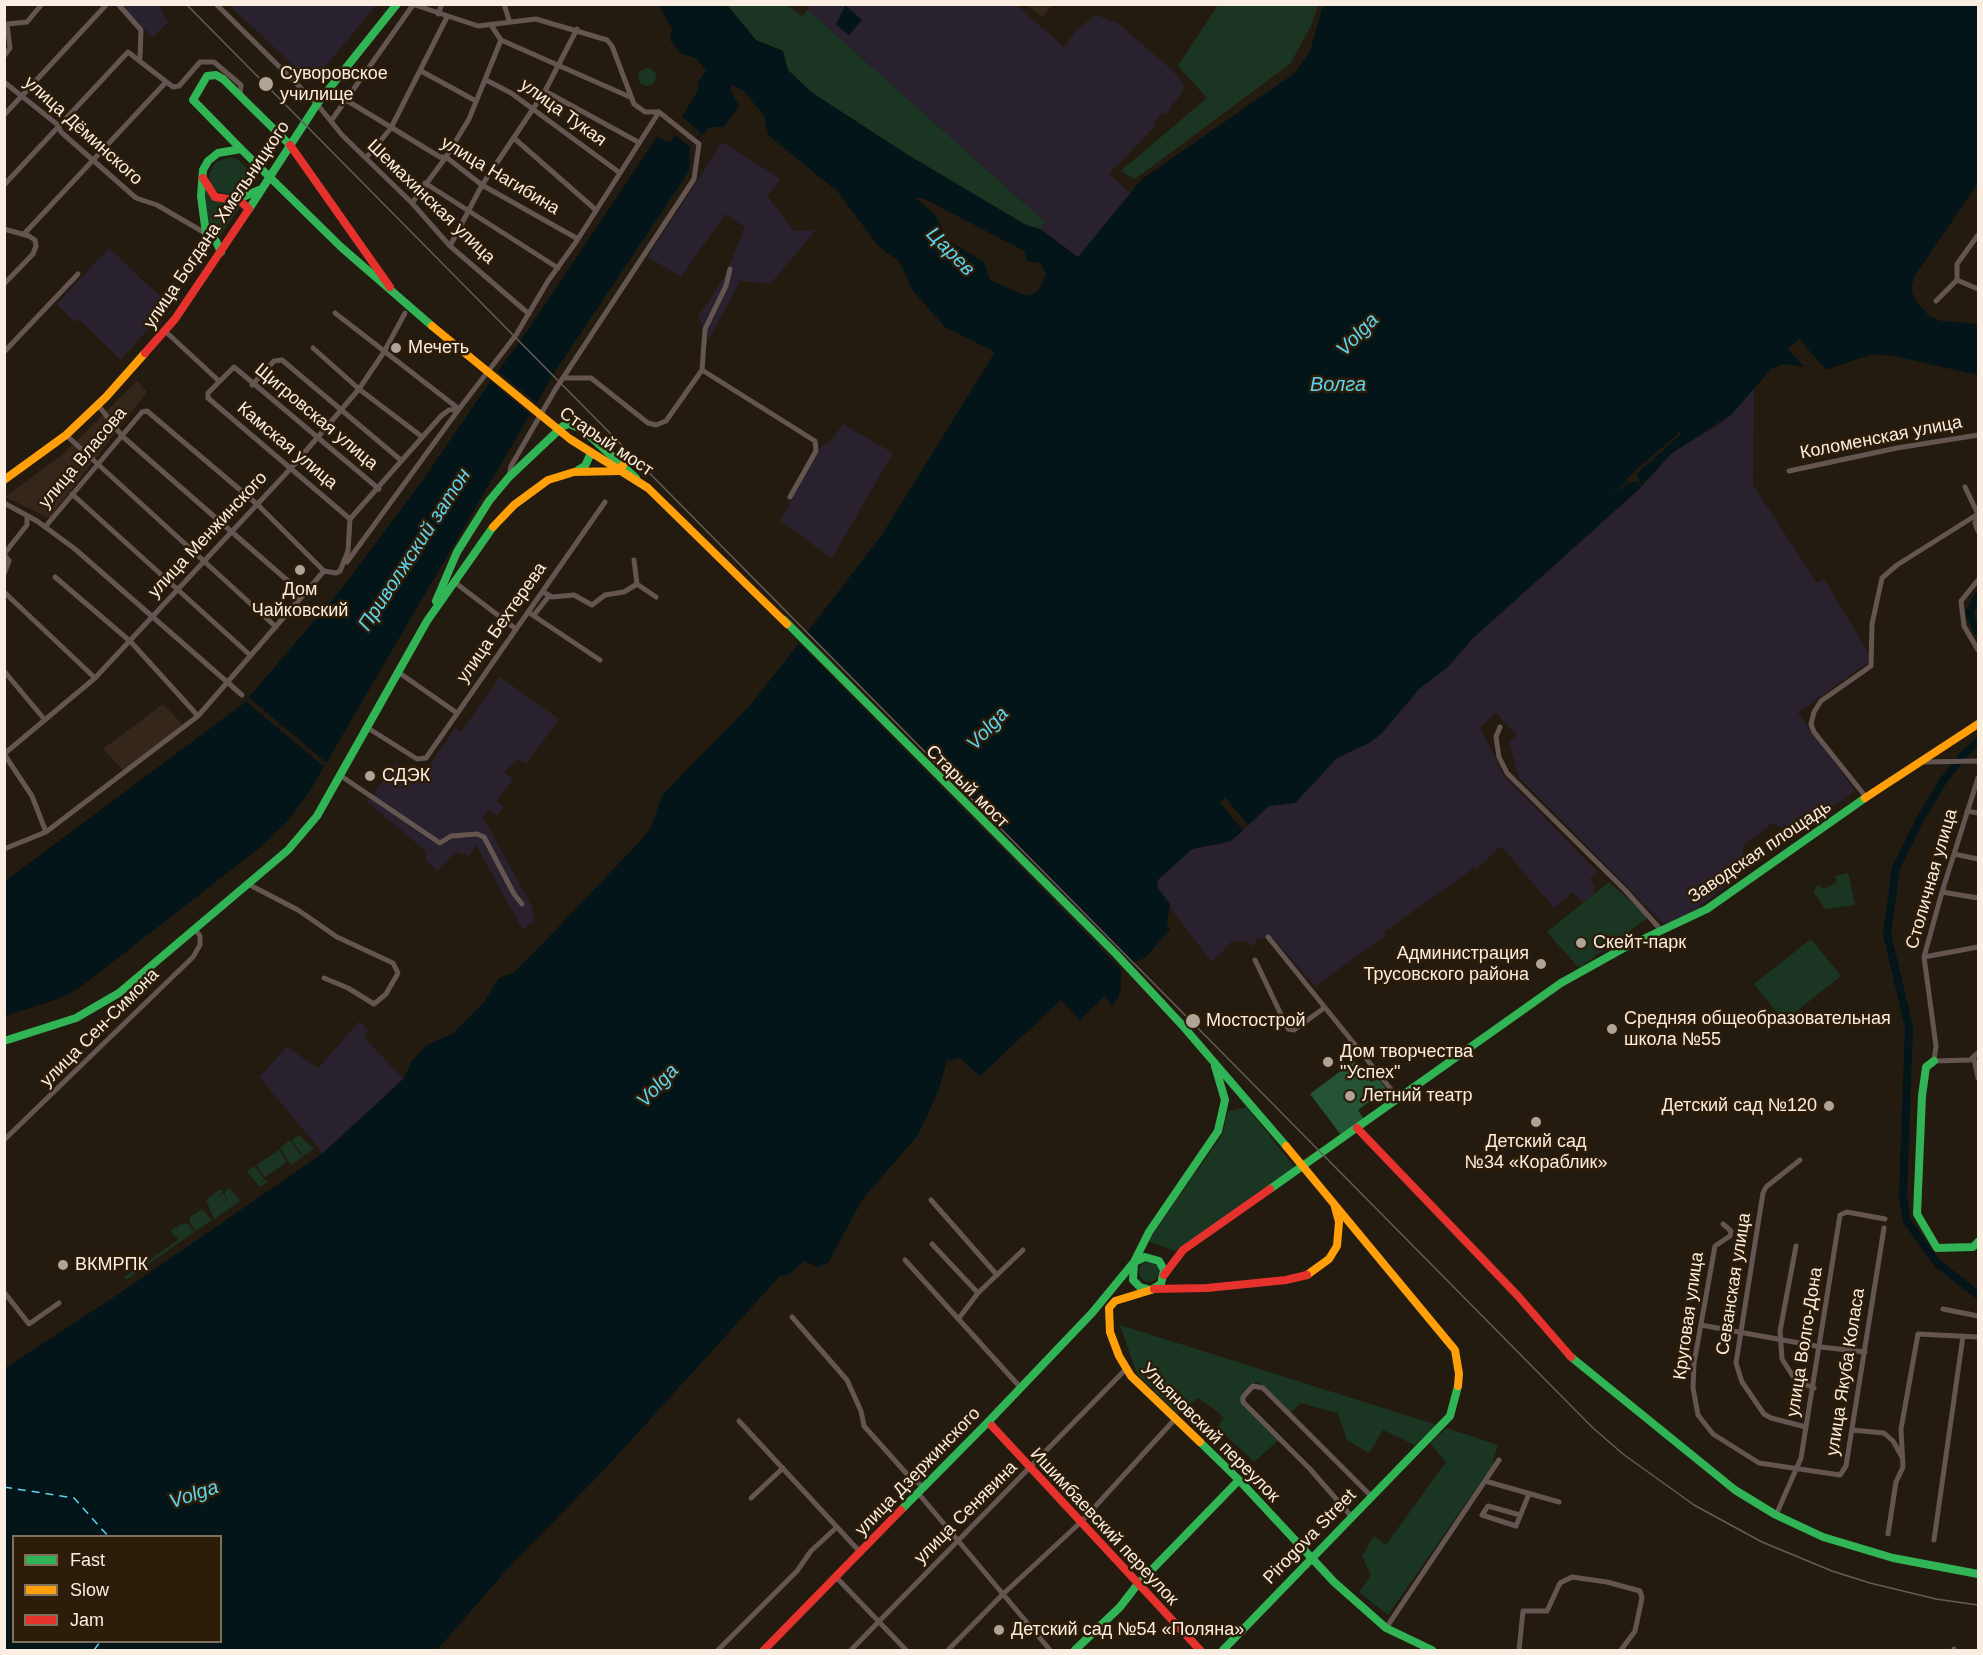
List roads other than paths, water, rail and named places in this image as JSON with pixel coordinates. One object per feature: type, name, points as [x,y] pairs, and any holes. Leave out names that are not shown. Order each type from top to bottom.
[{"type":"main road","name":"улица Богдана Хмельницкого","points":[[4,480],[66,435],[98,405],[165,331],[221,252],[317,104],[397,4]]},
{"type":"main road","points":[[212,75],[223,79],[290,145],[401,301],[341,247],[193,100],[204,79],[212,75]]},
{"type":"main road","points":[[221,252],[216,242],[206,234],[201,196],[203,171],[208,161],[218,153],[241,149]]},
{"type":"main road","points":[[203,171],[204,182],[215,197],[225,201],[236,200],[263,188]]},
{"type":"main road","points":[[236,200],[249,209]]},
{"type":"main road","name":"Старый мост","points":[[401,301],[570,439],[621,468],[648,488],[693,529],[1049,886],[1203,1049]]},
{"type":"main road","points":[[427,621],[457,552],[489,501],[509,477],[552,435],[569,424],[582,429],[621,468]]},
{"type":"main road","points":[[4,1041],[69,1020],[101,1005],[119,993],[248,884],[304,833],[341,776],[427,621],[481,541],[514,505],[548,480],[585,466],[591,453]]},
{"type":"main road","points":[[574,472],[621,468]]},
{"type":"main road","name":"Заводская площадь","points":[[1184,1250],[1561,983],[1604,958],[1707,909],[1866,797],[1978,724]]},
{"type":"main road","points":[[1184,1250],[1154,1258],[1143,1257],[1134,1262],[1133,1280],[1140,1287],[1152,1290],[1181,1290],[1286,1280],[1311,1274],[1329,1259],[1337,1246],[1340,1222],[1330,1197],[1203,1049]]},
{"type":"main road","name":"улица Дзержинского","points":[[766,1650],[1092,1314],[1134,1262],[1149,1232],[1211,1143],[1222,1120],[1224,1090],[1216,1068],[1203,1049]]},
{"type":"main road","points":[[1934,1061],[1926,1067],[1922,1096],[1917,1214],[1936,1248],[1977,1246]]},
{"type":"main road","points":[[1357,1128],[1518,1296],[1578,1365],[1735,1490],[1776,1515],[1823,1537],[1893,1558],[1978,1574]]},
{"type":"main road","name":"Pirogova Street","points":[[1223,1650],[1351,1516],[1444,1424],[1454,1409],[1459,1374],[1455,1350],[1330,1197]]},
{"type":"main road","points":[[1115,1301],[1152,1290],[1161,1284],[1170,1264],[1184,1250]]},
{"type":"main road","points":[[1154,1258],[1163,1266],[1164,1275]]},
{"type":"main road","name":"Ульяновский переулок","points":[[1115,1301],[1109,1306],[1107,1318],[1113,1341],[1126,1369],[1239,1480],[1311,1557],[1386,1628],[1432,1650]]},
{"type":"main road","name":"Ишимбаевский переулок","points":[[988,1422],[1082,1521],[1137,1586],[1200,1650]]},
{"type":"main road","points":[[1075,1650],[1120,1607],[1137,1586],[1239,1480]]},
{"type":"street","points":[[4,56],[10,48],[6,23],[27,22],[42,4]]},
{"type":"street","points":[[4,115],[107,4]]},
{"type":"street","points":[[118,4],[141,30],[140,59]]},
{"type":"street","name":"Шемахинская улица","points":[[216,4],[317,104],[450,246],[529,314]]},
{"type":"street","points":[[438,14],[442,4]]},
{"type":"street","points":[[504,4],[509,20]]},
{"type":"street","points":[[331,121],[412,5],[478,26],[509,20],[536,19],[577,29],[608,40],[612,44],[630,97],[641,110],[659,112],[697,142],[694,179],[564,378],[511,466],[509,477]]},
{"type":"street","points":[[366,158],[391,128],[447,17]]},
{"type":"street","points":[[491,25],[501,40],[630,97]]},
{"type":"street","points":[[450,246],[482,185],[545,91],[577,29]]},
{"type":"street","points":[[412,203],[447,157],[470,119],[501,40]]},
{"type":"street","points":[[4,184],[124,53],[132,52],[172,87],[177,87],[200,62],[207,60],[221,65],[240,84],[240,95]]},
{"type":"street","points":[[421,71],[476,101]]},
{"type":"street","name":"улица Тукая","points":[[486,80],[534,109],[620,173]]},
{"type":"street","name":"улица Дёминского","points":[[4,82],[58,125],[61,132],[136,198],[157,205],[206,234]]},
{"type":"street","points":[[24,234],[166,82]]},
{"type":"street","points":[[545,91],[638,142]]},
{"type":"street","name":"улица Нагибина","points":[[346,100],[440,157],[447,157],[482,185],[578,239]]},
{"type":"street","points":[[258,505],[324,571],[336,573],[343,568],[516,335],[659,112]]},
{"type":"street","points":[[514,139],[596,210]]},
{"type":"street","points":[[425,183],[558,268]]},
{"type":"street","points":[[4,229],[34,238],[35,251],[4,284]]},
{"type":"street","points":[[1936,301],[1957,280],[1957,264],[1976,243],[1978,235]]},
{"type":"street","points":[[564,378],[582,377],[595,380],[648,423],[656,425],[666,421],[702,370],[705,329],[726,286],[730,269]]},
{"type":"street","points":[[4,352],[78,274]]},
{"type":"street","points":[[1957,280],[1978,289]]},
{"type":"street","points":[[335,313],[459,409]]},
{"type":"street","name":"улица Менжинского","points":[[4,754],[95,678],[258,505],[359,389],[384,352],[405,313]]},
{"type":"street","points":[[165,331],[219,381]]},
{"type":"street","points":[[313,348],[359,389],[422,436]]},
{"type":"street","points":[[252,385],[278,359],[402,461]]},
{"type":"street","name":"Щигровская улица","points":[[219,381],[234,367],[252,385],[379,489]]},
{"type":"street","points":[[702,370],[815,441],[817,446],[789,497]]},
{"type":"street","name":"Камская улица","points":[[219,381],[207,396],[350,519]]},
{"type":"street","points":[[98,405],[122,436],[304,595]]},
{"type":"street","points":[[343,568],[348,551],[350,519],[444,413],[459,409]]},
{"type":"street","name":"улица Власова","points":[[45,527],[97,463],[145,411],[258,505]]},
{"type":"street","points":[[66,435],[276,627]]},
{"type":"street","name":"Коломенская улица","points":[[1789,471],[1897,448],[1978,435]]},
{"type":"street","points":[[1965,487],[1978,514],[1975,524],[1978,531]]},
{"type":"street","points":[[72,494],[250,655]]},
{"type":"street","name":"улица Бехтерева","points":[[368,728],[417,759],[423,759],[516,629],[531,614],[543,592],[605,502]]},
{"type":"street","points":[[4,503],[45,527],[242,695]]},
{"type":"street","points":[[1866,797],[1814,732],[1811,724],[1814,712],[1821,701],[1871,666],[1872,624],[1882,578],[1897,565],[1978,514]]},
{"type":"street","points":[[4,574],[9,561],[4,554],[27,525],[27,516]]},
{"type":"street","points":[[634,560],[637,584],[656,597]]},
{"type":"street","points":[[4,849],[46,832],[198,716],[324,571]]},
{"type":"street","points":[[55,577],[131,642],[198,716]]},
{"type":"street","points":[[1978,580],[1961,602],[1964,626],[1978,650]]},
{"type":"street","points":[[453,581],[516,629]]},
{"type":"street","points":[[543,592],[549,596],[574,595],[592,605],[605,595],[624,592],[637,584]]},
{"type":"street","points":[[4,592],[95,678]]},
{"type":"street","points":[[549,596],[531,614],[600,660]]},
{"type":"street","points":[[4,671],[45,720]]},
{"type":"street","points":[[398,672],[457,713]]},
{"type":"street","points":[[1500,727],[1496,737],[1499,757],[1507,773],[1625,890],[1661,930]]},
{"type":"street","points":[[4,754],[36,803],[46,832]]},
{"type":"street","points":[[1919,762],[1978,761]]},
{"type":"street","points":[[341,776],[440,843],[451,836],[477,834],[484,837],[513,894],[522,904]]},
{"type":"street","name":"Столичная улица","points":[[1934,1061],[1936,1046],[1924,957],[1978,778]]},
{"type":"street","points":[[1967,811],[1978,813]]},
{"type":"street","points":[[1954,854],[1978,859]]},
{"type":"street","points":[[248,884],[298,910],[337,937],[393,963],[398,973],[386,994],[374,1004],[348,988],[324,978]]},
{"type":"street","points":[[1942,892],[1978,898]]},
{"type":"street","name":"улица Сен-Симона","points":[[4,1140],[193,957],[200,945],[200,936],[195,929]]},
{"type":"street","points":[[1268,937],[1398,1098]]},
{"type":"street","points":[[1924,957],[1978,947]]},
{"type":"street","points":[[1255,960],[1288,1029],[1294,1030],[1324,1008]]},
{"type":"street","points":[[1978,1053],[1974,1059],[1978,1078]]},
{"type":"street","points":[[1934,1061],[1946,1063],[1974,1059]]},
{"type":"street","name":"Севанская улица","points":[[1800,1160],[1766,1187],[1763,1193],[1736,1363],[1742,1382],[1768,1417],[1806,1427]]},
{"type":"street","points":[[931,1200],[997,1275]]},
{"type":"street","name":"улица Волго-Дона","points":[[1776,1515],[1797,1470],[1821,1347],[1840,1215],[1847,1212],[1885,1219]]},
{"type":"street","name":"Круговая улица","points":[[1723,1224],[1731,1231],[1730,1236],[1714,1246],[1693,1375],[1698,1415],[1713,1434],[1732,1448],[1760,1463],[1797,1470]]},
{"type":"street","name":"улица Якуба Коласа","points":[[1797,1470],[1840,1475],[1843,1473],[1884,1228]]},
{"type":"street","points":[[932,1244],[978,1293]]},
{"type":"street","points":[[1796,1246],[1780,1331],[1782,1359],[1791,1376],[1801,1384],[1814,1388]]},
{"type":"street","points":[[958,1318],[978,1293],[1023,1250]]},
{"type":"street","points":[[904,1260],[1020,1387]]},
{"type":"street","points":[[4,1292],[30,1324],[59,1303]]},
{"type":"street","points":[[1092,1314],[1115,1301]]},
{"type":"street","points":[[1943,1309],[1978,1316]]},
{"type":"street","points":[[792,1317],[847,1380],[861,1411],[864,1426],[921,1490],[1002,1595],[1050,1650]]},
{"type":"street","points":[[1701,1324],[1821,1347],[1864,1352]]},
{"type":"street","points":[[1888,1534],[1896,1482],[1903,1458],[1901,1429],[1918,1334],[1978,1337]]},
{"type":"street","points":[[1934,1540],[1963,1336]]},
{"type":"street","name":"улица Сенявина","points":[[851,1650],[1031,1469],[1126,1369]]},
{"type":"street","points":[[1351,1516],[1310,1469],[1243,1402],[1243,1397],[1253,1386],[1263,1388],[1371,1496]]},
{"type":"street","points":[[948,1650],[1002,1595],[1082,1521],[1175,1419]]},
{"type":"street","points":[[739,1421],[860,1552]]},
{"type":"street","points":[[1852,1430],[1884,1433],[1893,1440],[1903,1458]]},
{"type":"street","points":[[1386,1628],[1499,1460]]},
{"type":"street","points":[[751,1498],[783,1468]]},
{"type":"street","points":[[1485,1481],[1559,1502]]},
{"type":"street","points":[[1520,1515],[1488,1506],[1482,1515],[1516,1526],[1529,1494]]},
{"type":"street","points":[[718,1650],[797,1571],[815,1547],[837,1527]]},
{"type":"street","points":[[836,1577],[906,1650]]},
{"type":"street","points":[[1519,1650],[1522,1611],[1547,1611],[1560,1583],[1572,1577],[1606,1582],[1640,1591],[1642,1598],[1635,1631],[1621,1650]]},
{"type":"water","name":"Волга","points":[[659,5],[727,5],[756,40],[783,51],[788,70],[811,92],[908,155],[1026,225],[1040,229],[1078,257],[1142,179],[1295,73],[1310,51],[1323,5],[1978,5],[1978,183],[1914,277],[1911,289],[1915,300],[1929,316],[1942,321],[1978,324],[1978,375],[1893,356],[1872,354],[1826,370],[1783,364],[1771,369],[1732,414],[1672,453],[1637,491],[1472,639],[1448,667],[1420,688],[1382,733],[1369,743],[1337,758],[1295,803],[1269,806],[1231,841],[1192,849],[1158,880],[1157,887],[1170,904],[1167,923],[1170,929],[1145,958],[1128,964],[1121,971],[1121,988],[1118,999],[1112,1005],[1104,997],[1080,1020],[1061,1000],[980,1076],[960,1058],[947,1061],[938,1092],[918,1135],[862,1200],[828,1263],[817,1267],[804,1261],[790,1274],[780,1276],[605,1469],[510,1566],[437,1650],[5,1650],[5,1368],[120,1293],[323,1153],[403,1079],[412,1061],[427,1045],[452,1034],[484,1002],[499,978],[513,973],[538,948],[643,838],[651,827],[662,795],[753,702],[816,621],[883,533],[995,352],[945,327],[913,291],[899,261],[879,247],[838,192],[768,135],[764,116],[744,91],[732,85],[730,89],[739,106],[724,127],[710,127],[690,147],[689,171],[556,370],[311,789],[288,821],[257,850],[79,988],[61,998],[5,1016],[5,881],[243,704],[343,587],[425,477],[521,340],[657,137],[670,142],[687,122],[682,117],[699,88],[697,83],[706,71],[696,58],[680,53],[670,40],[672,29]],"holes":[[[915,198],[923,198],[1024,251],[1027,261],[1040,263],[1046,274],[1038,291],[1027,296],[990,280],[984,262],[946,239],[935,214]]]},
{"type":"water","points":[[845,5],[862,20],[849,35],[836,25]]},
{"type":"waterway","points":[[1978,596],[1969,613],[1978,632]]},
{"type":"waterway","points":[[1978,742],[1966,752],[1943,781],[1918,823],[1896,868],[1887,934],[1909,1027],[1903,1196],[1907,1221],[1937,1263],[1978,1295]]},
{"type":"railway","points":[[186,4],[1593,1428],[1623,1454],[1694,1505],[1762,1542],[1832,1571],[1870,1583],[1936,1599],[1978,1605]]},
{"type":"place","name":"Суворовское училище","points":[[266,84]]},
{"type":"place","name":"Мечеть","points":[[396,348]]},
{"type":"place","name":"Дом Чайковский","points":[[300,570]]},
{"type":"place","name":"СДЭК","points":[[370,776]]},
{"type":"place","name":"Скейт-парк","points":[[1581,943]]},
{"type":"place","name":"Администрация Трусовского района","points":[[1541,964]]},
{"type":"place","name":"Мостострой","points":[[1193,1021]]},
{"type":"place","name":"Средняя общеобразовательная школа №55","points":[[1612,1029]]},
{"type":"place","name":"Дом творчества \"Успех\"","points":[[1328,1062]]},
{"type":"place","name":"Летний театр","points":[[1350,1096]]},
{"type":"place","name":"Детский сад №120","points":[[1829,1106]]},
{"type":"place","name":"Детский сад №34 «Кораблик»","points":[[1536,1122]]},
{"type":"place","name":"ВКМРПК","points":[[63,1265]]},
{"type":"place","name":"Детский сад №54 «Поляна»","points":[[999,1630]]},
{"type":"water label","name":"Царев","points":[[950,252]]},
{"type":"water label","name":"Volga","points":[[1358,335]]},
{"type":"water label","name":"Приволжский затон","points":[[415,550]]},
{"type":"water label","name":"Volga","points":[[988,729]]},
{"type":"water label","name":"Volga","points":[[658,1086]]},
{"type":"water label","name":"Volga","points":[[194,1495]]}]
